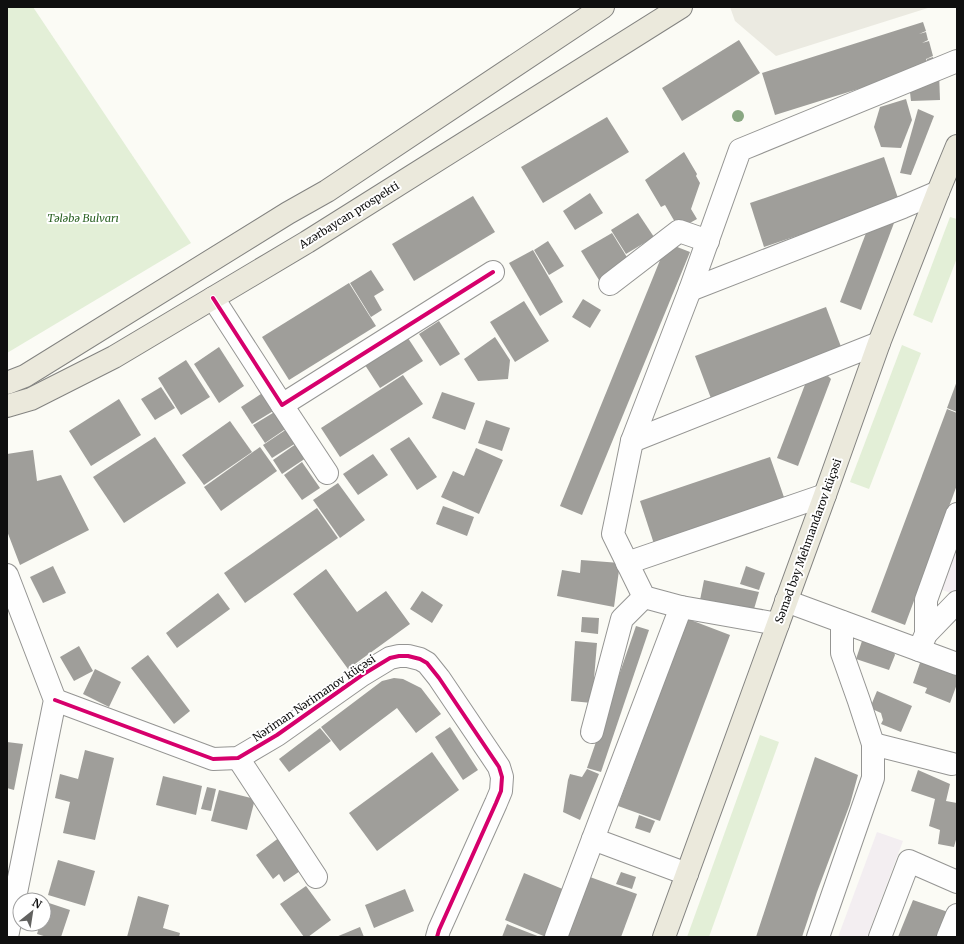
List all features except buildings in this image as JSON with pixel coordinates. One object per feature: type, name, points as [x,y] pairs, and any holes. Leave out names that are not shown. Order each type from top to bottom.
[{"type":"main road","points":[[7,383],[25,376],[288,212],[327,191],[602,7]]},
{"type":"main road","name":"Azərbaycan prospekti","points":[[7,406],[32,399],[114,357],[307,242],[681,7]]},
{"type":"main road","name":"Səməd bəy Mehmandarov küçəsi","points":[[664,937],[826,495],[879,343],[957,146]]},
{"type":"main road","points":[[288,212],[307,242]]},
{"type":"street","points":[[778,624],[681,607],[644,597],[613,534],[632,441],[690,290],[740,150],[957,60]]},
{"type":"street","points":[[690,290],[903,208],[938,192]]},
{"type":"street","points":[[610,284],[679,231],[708,241]]},
{"type":"street","points":[[282,405],[493,272]]},
{"type":"street","points":[[213,298],[327,473]]},
{"type":"street","points":[[632,441],[879,343]]},
{"type":"street","points":[[627,563],[826,495]]},
{"type":"street","points":[[923,642],[926,600],[957,514]]},
{"type":"street","points":[[7,575],[55,700],[7,937]]},
{"type":"street","points":[[592,732],[622,619],[644,597]]},
{"type":"street","points":[[786,601],[842,622],[923,642],[957,664]]},
{"type":"street","points":[[923,642],[957,602]]},
{"type":"street","points":[[556,937],[681,607]]},
{"type":"street","points":[[818,937],[873,778],[872,744],[860,701],[842,653],[842,622]]},
{"type":"street","name":"Nəriman Nərimanov küçəsi","points":[[55,700],[213,759],[238,758],[278,735],[362,675],[390,658],[408,656],[420,659],[427,663],[439,678],[499,767],[502,777],[501,791],[492,816],[437,937]]},
{"type":"street","points":[[872,744],[952,764]]},
{"type":"street","points":[[238,758],[316,878]]},
{"type":"street","points":[[593,839],[687,874]]},
{"type":"street","points":[[880,937],[909,861],[957,882]]},
{"type":"street","points":[[948,937],[957,915]]},
{"type":"shaded area","points":[[730,7],[931,7],[776,56],[735,21]]},
{"type":"shaded area","points":[[950,551],[957,554],[957,595],[936,588]]},
{"type":"shaded area","points":[[877,832],[903,841],[867,937],[838,937]]},
{"type":"green space","name":"Tələbə Bulvarı","points":[[7,7],[33,7],[191,243],[7,353]]},
{"type":"green space","points":[[950,217],[957,219],[957,258],[932,323],[913,315]]},
{"type":"green space","points":[[902,345],[921,353],[869,489],[850,482]]},
{"type":"green space","points":[[760,735],[779,742],[709,937],[687,937]]},
{"type":"cycle path","points":[[213,298],[282,405],[493,272]]},
{"type":"cycle path","points":[[55,700],[213,759],[238,758],[277,735],[362,675],[390,658],[408,656],[420,659],[427,663],[439,678],[499,767],[502,777],[501,791],[437,937]]}]
